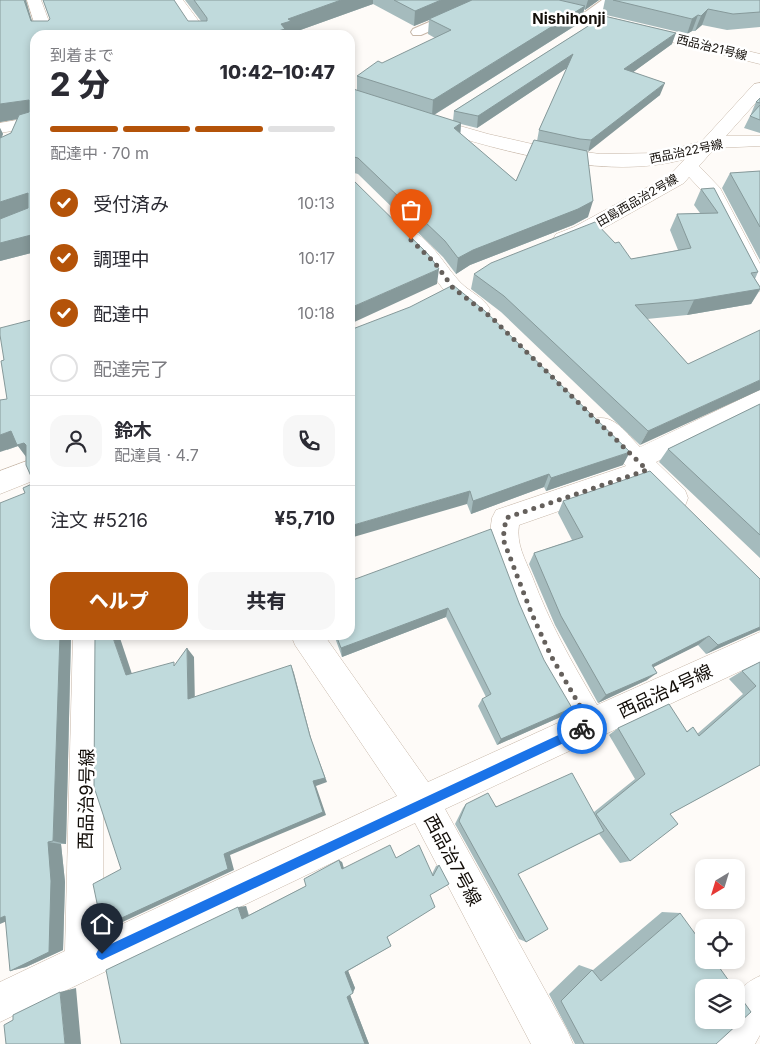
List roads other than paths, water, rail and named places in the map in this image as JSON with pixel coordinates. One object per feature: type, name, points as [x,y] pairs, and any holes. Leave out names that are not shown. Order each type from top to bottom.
[{"type":"street","points":[[34,0],[44,30]]},
{"type":"street","points":[[176,0],[197,30]]},
{"type":"street","name":"西品治21号線","points":[[524,0],[590,22],[760,59]]},
{"type":"street","name":"田島西品治2号線","points":[[544,247],[581,232],[677,179],[760,88]]},
{"type":"street","points":[[434,124],[450,114]]},
{"type":"street","name":"西品治22号線","points":[[408,116],[546,153],[607,161],[662,159],[687,153],[709,144],[760,141]]},
{"type":"street","points":[[11,144],[8,127],[30,123]]},
{"type":"street","points":[[689,166],[710,188],[760,284]]},
{"type":"street","points":[[395,224],[435,263],[454,287],[499,325]]},
{"type":"street","points":[[591,725],[551,656],[531,612],[503,539],[506,518],[642,465],[760,399]]},
{"type":"street","points":[[588,413],[690,512]]},
{"type":"street","points":[[0,483],[30,471]]},
{"type":"street","name":"西品治9号線","points":[[84,962],[88,640]]},
{"type":"street","name":"西品治7号線","points":[[309,640],[422,802],[552,1044]]},
{"type":"street","name":"西品治4号線","points":[[0,1002],[422,802],[760,647]]},
{"type":"street","points":[[733,1044],[760,996]]},
{"type":"lane","points":[[417,32],[490,0]]},
{"type":"lane","points":[[590,22],[610,0]]},
{"type":"district","name":"Nishihonji","points":[[569,18]]}]
